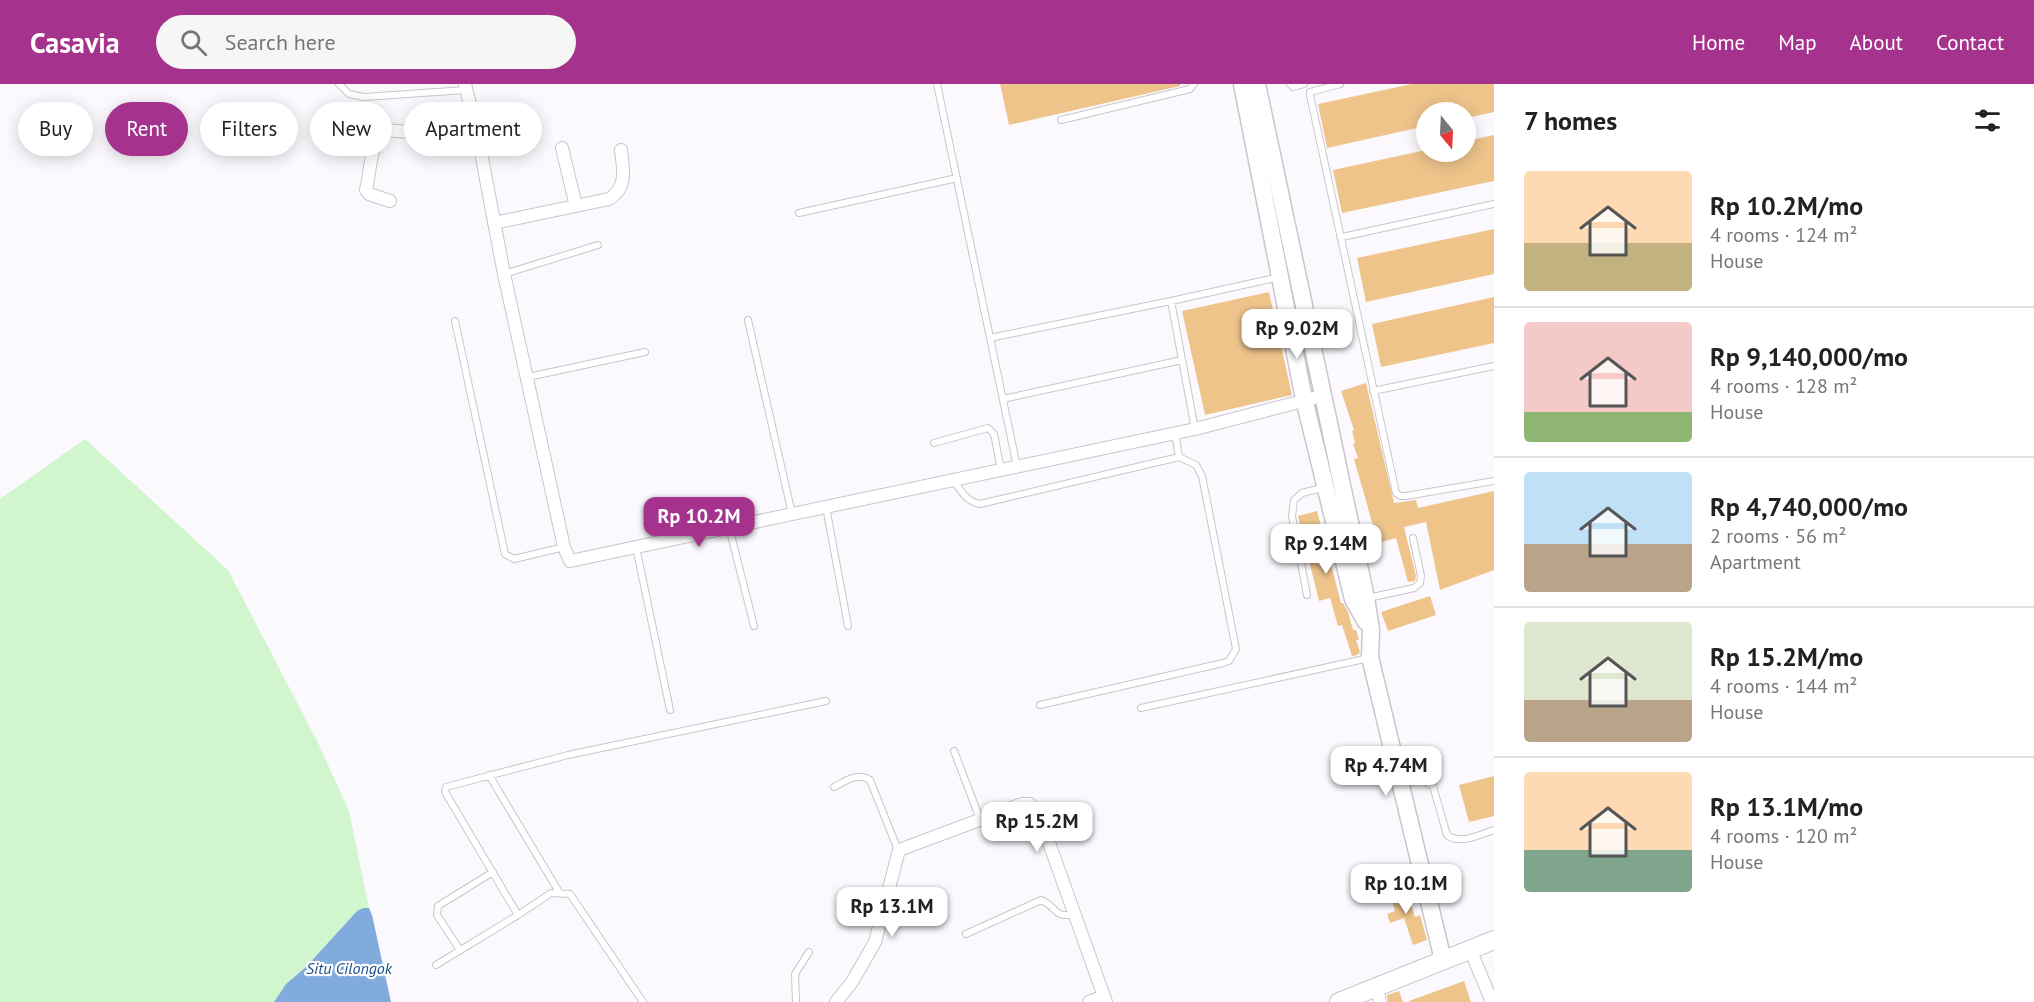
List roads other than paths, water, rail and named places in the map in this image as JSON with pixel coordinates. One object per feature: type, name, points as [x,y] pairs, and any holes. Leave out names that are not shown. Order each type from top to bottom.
[{"type":"main road","points":[[1339,1002],[1379,995],[1443,960],[1494,940]]},
{"type":"street","points":[[1242,84],[1269,180],[1322,396],[1359,599]]},
{"type":"street","points":[[1257,84],[1280,277],[1304,399],[1326,487],[1359,599],[1371,630],[1370,657],[1443,960]]},
{"type":"street","points":[[465,87],[469,102]]},
{"type":"street","points":[[390,201],[369,194],[366,190],[379,135],[384,130],[404,131]]},
{"type":"street","points":[[562,148],[576,206]]},
{"type":"street","points":[[494,223],[576,206],[617,194],[621,189],[624,174],[621,150]]},
{"type":"street","points":[[482,156],[504,274],[564,547],[568,559],[573,562],[729,526],[1195,429],[1322,396]]},
{"type":"street","points":[[836,1002],[852,982],[875,942],[899,850],[1022,804],[1030,804],[1034,807],[1047,837],[1105,999],[1089,1002]]},
{"type":"street","points":[[1470,949],[1492,1002]]},
{"type":"lane","points":[[339,84],[349,94],[364,97],[465,87]]},
{"type":"lane","points":[[937,84],[1017,467]]},
{"type":"lane","points":[[1062,120],[1190,89],[1194,84]]},
{"type":"lane","points":[[1290,84],[1293,87],[1305,84],[1309,86],[1396,493],[1401,496],[1494,481]]},
{"type":"lane","points":[[1310,92],[1340,84]]},
{"type":"lane","points":[[799,213],[957,178]]},
{"type":"lane","points":[[1342,237],[1494,204]]},
{"type":"lane","points":[[504,274],[598,245]]},
{"type":"lane","points":[[990,338],[1280,277]]},
{"type":"lane","points":[[1171,301],[1195,429]]},
{"type":"lane","points":[[748,320],[792,513]]},
{"type":"lane","points":[[455,321],[505,554],[514,559],[564,547]]},
{"type":"lane","points":[[528,376],[645,352]]},
{"type":"lane","points":[[1003,399],[1182,360]]},
{"type":"lane","points":[[1373,391],[1494,366]]},
{"type":"lane","points":[[934,443],[988,428],[994,434],[1001,471]]},
{"type":"lane","points":[[1175,433],[1179,457]]},
{"type":"lane","points":[[954,481],[972,502],[980,504],[1179,457],[1196,465],[1202,476],[1236,649],[1233,656],[1223,663],[1040,705]]},
{"type":"lane","points":[[1307,595],[1292,516],[1294,500],[1302,493],[1326,487]]},
{"type":"lane","points":[[826,507],[848,626]]},
{"type":"lane","points":[[729,526],[754,626]]},
{"type":"lane","points":[[1359,599],[1414,588],[1420,583],[1421,576],[1413,538]]},
{"type":"lane","points":[[636,547],[670,711]]},
{"type":"lane","points":[[1141,708],[1370,657]]},
{"type":"lane","points":[[518,915],[445,789],[449,785],[568,755],[826,701]]},
{"type":"lane","points":[[954,751],[981,820]]},
{"type":"lane","points":[[489,775],[559,892]]},
{"type":"lane","points":[[834,787],[856,777],[862,776],[870,780],[899,850]]},
{"type":"lane","points":[[1401,783],[1422,780],[1433,786],[1447,835],[1453,840],[1461,840],[1494,830]]},
{"type":"lane","points":[[460,950],[436,910],[438,906],[493,872]]},
{"type":"lane","points":[[436,965],[551,893],[559,892],[570,894],[643,1002]]},
{"type":"lane","points":[[966,934],[1041,900],[1048,903],[1056,913],[1064,916],[1076,914]]},
{"type":"lane","points":[[796,1002],[795,974],[809,952]]},
{"type":"water","name":"Situ Cilongok","points":[[369,908],[372,915],[391,1002],[274,1002],[286,984],[306,967],[357,911]]}]
